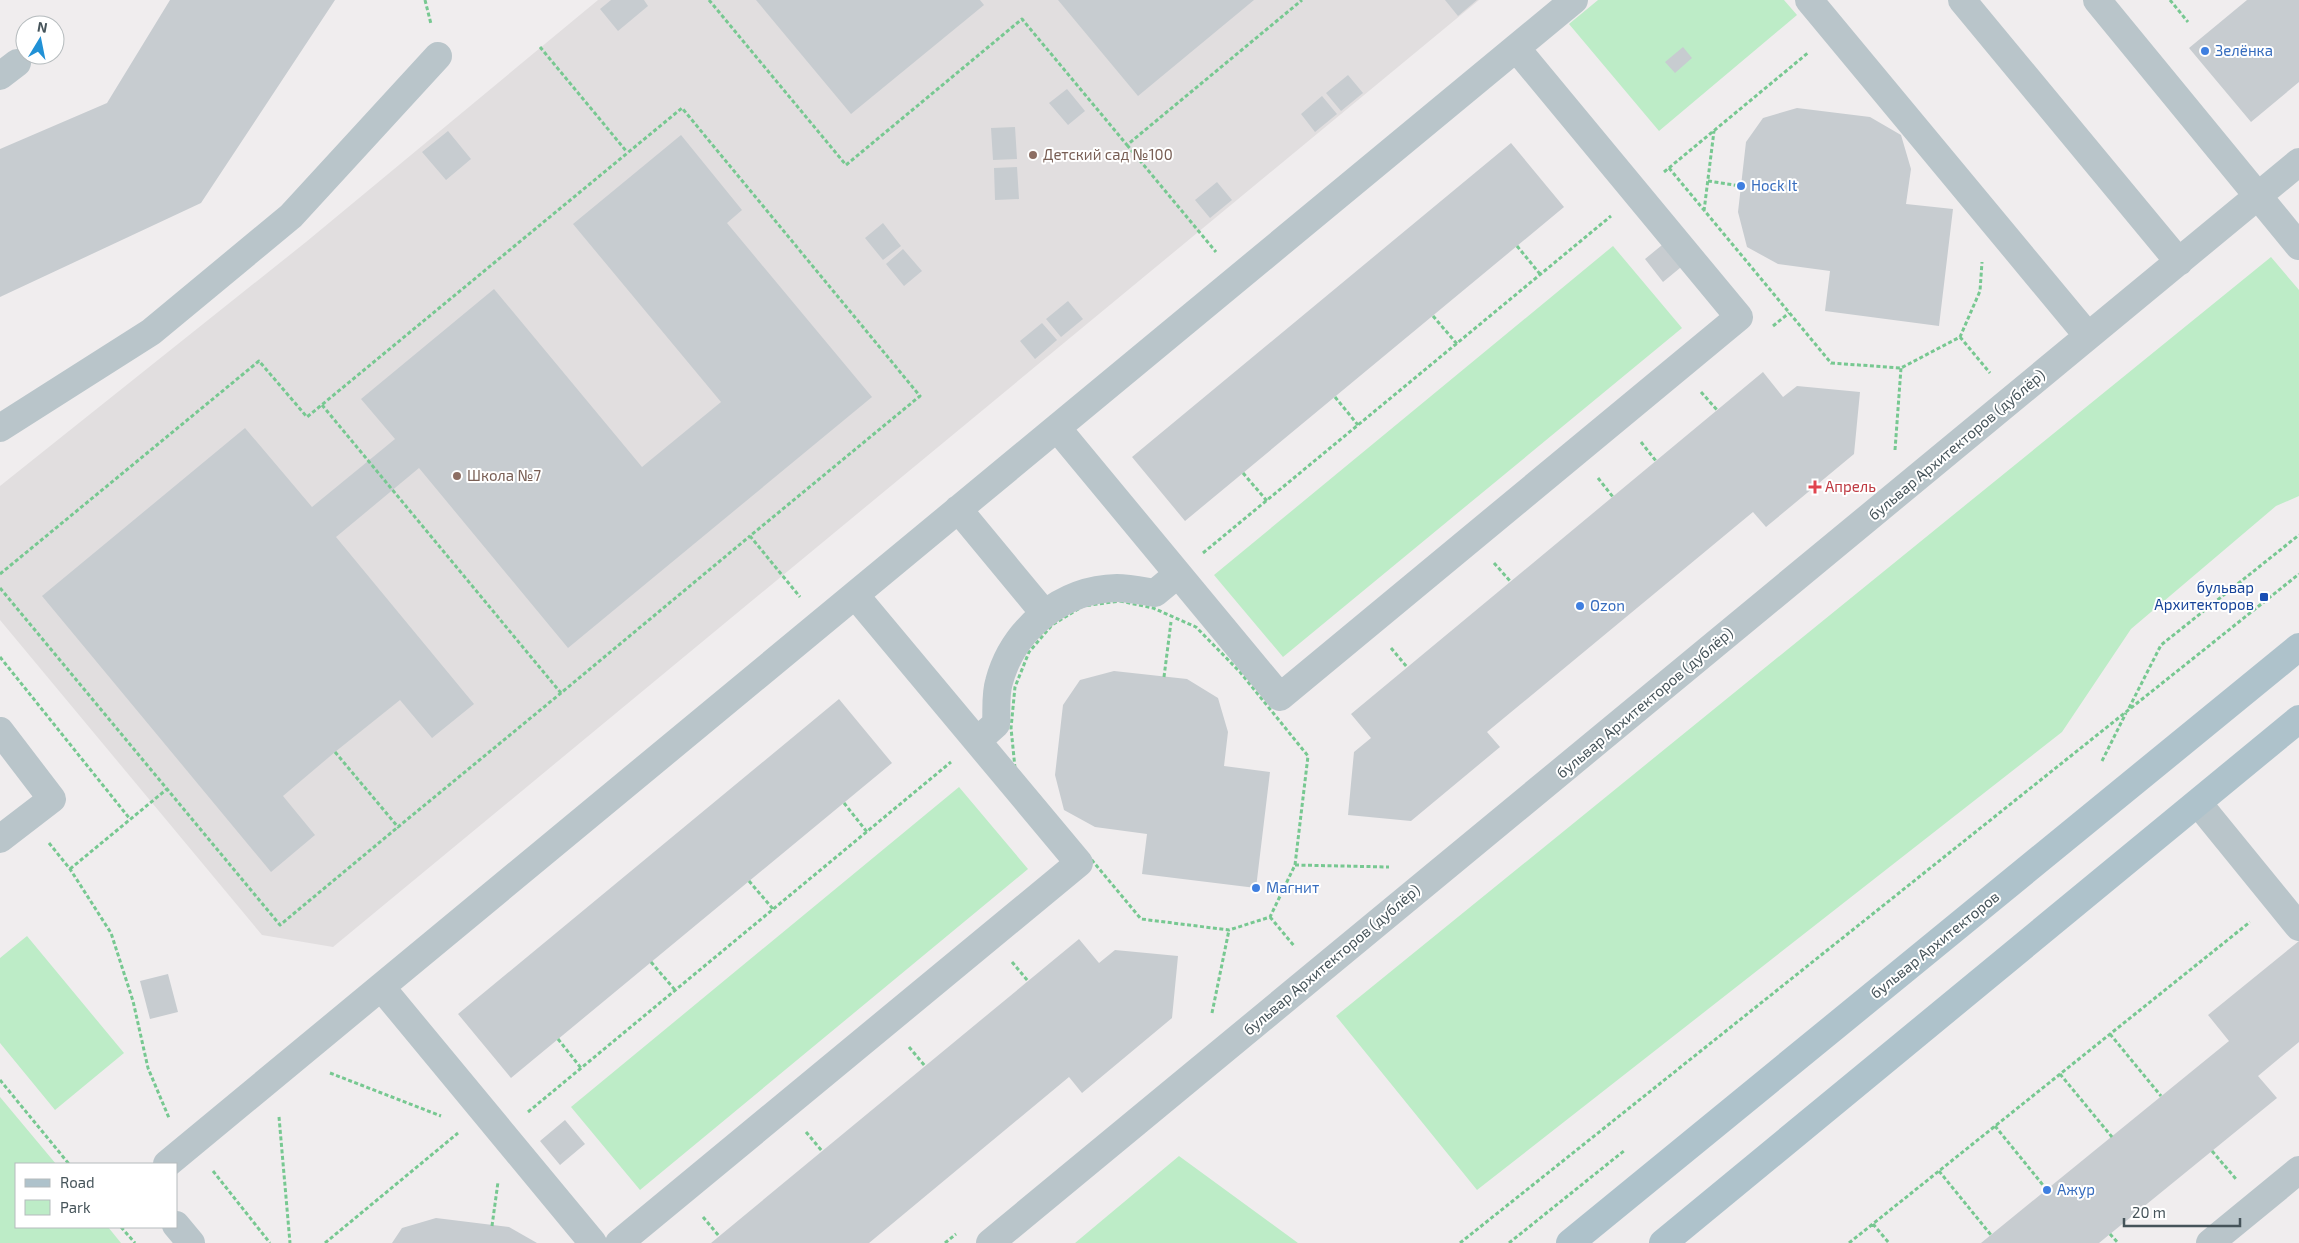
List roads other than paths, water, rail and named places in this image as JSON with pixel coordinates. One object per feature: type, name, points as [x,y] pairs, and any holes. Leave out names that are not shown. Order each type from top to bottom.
[{"type":"main road","name":"бульвар Архитекторов","points":[[1570,1243],[2299,647]]},
{"type":"main road","points":[[1663,1243],[2299,720]]},
{"type":"street","points":[[168,1163],[1574,0]]},
{"type":"street","points":[[1809,0],[2088,336]]},
{"type":"street","points":[[1962,0],[2179,262]]},
{"type":"street","points":[[2097,0],[2299,246]]},
{"type":"street","points":[[1057,428],[1280,696],[1739,317],[1516,48]]},
{"type":"street","points":[[0,428],[151,332],[291,216],[438,56]]},
{"type":"street","name":"бульвар Архитекторов (дублёр)","points":[[990,1243],[2299,162]]},
{"type":"street","points":[[958,509],[1044,613]]},
{"type":"street","points":[[977,741],[996,724],[998,682],[1016,643],[1044,613],[1078,594],[1117,588],[1155,593],[1178,574]]},
{"type":"street","points":[[619,1243],[1079,863],[855,595]]},
{"type":"street","points":[[0,731],[52,799],[0,839]]},
{"type":"street","points":[[2198,803],[2299,927]]},
{"type":"street","points":[[381,987],[593,1243]]},
{"type":"street","points":[[2210,1243],[2299,1170]]},
{"type":"street","points":[[178,1227],[191,1243]]},
{"type":"place","name":"Зелёнка","points":[[2205,51]]},
{"type":"place","name":"Детский сад №100","points":[[1033,155]]},
{"type":"place","name":"Hock It","points":[[1741,186]]},
{"type":"place","name":"Школа №7","points":[[457,476]]},
{"type":"place","name":"Апрель","points":[[1815,487]]},
{"type":"place","name":"бульвар Архитекторов","points":[[2264,597]]},
{"type":"place","name":"Ozon","points":[[1580,606]]},
{"type":"place","name":"Магнит","points":[[1256,888]]},
{"type":"place","name":"Ажур","points":[[2047,1190]]}]
